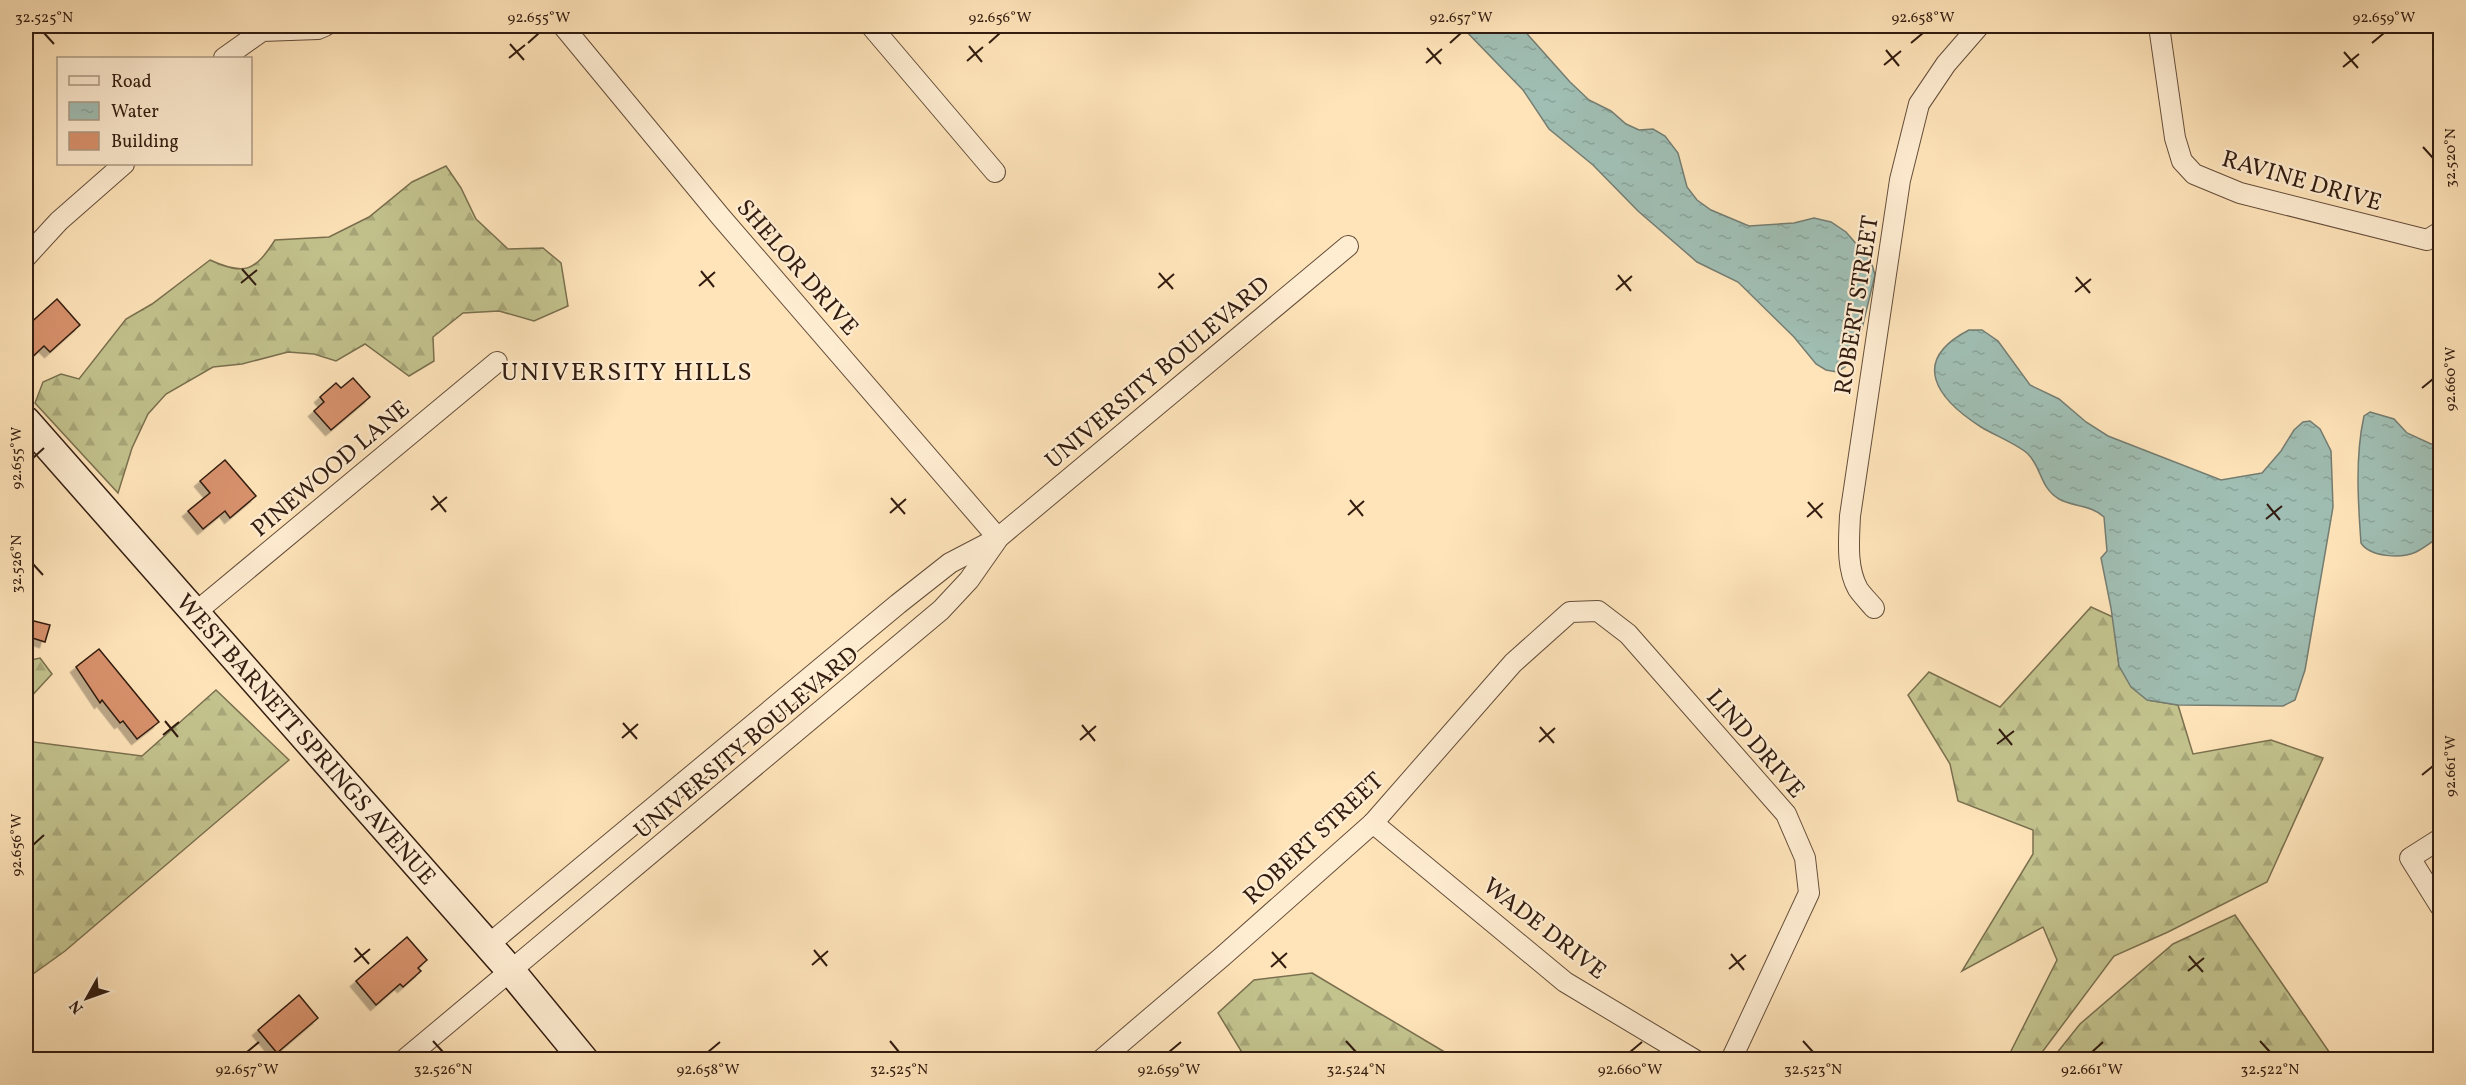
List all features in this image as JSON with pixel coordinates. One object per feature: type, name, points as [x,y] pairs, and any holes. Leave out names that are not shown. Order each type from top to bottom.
[{"type":"street","points":[[225,57],[262,31],[318,29],[325,26]]},
{"type":"street","name":"SHELOR DRIVE","points":[[563,26],[720,216],[998,538]]},
{"type":"street","points":[[871,26],[995,172]]},
{"type":"street","name":"ROBERT STREET","points":[[1874,608],[1857,588],[1853,573],[1848,550],[1850,516],[1900,180],[1919,104],[1946,64],[1979,26]]},
{"type":"street","name":"RAVINE DRIVE","points":[[2159,26],[2175,138],[2182,161],[2194,174],[2240,193],[2427,240],[2440,232]]},
{"type":"street","points":[[26,257],[59,221],[123,165]]},
{"type":"street","name":"UNIVERSITY BOULEVARD","points":[[488,945],[898,604],[951,563],[998,538],[1348,246]]},
{"type":"street","name":"PINEWOOD LANE","points":[[196,612],[497,362]]},
{"type":"street","name":"WEST BARNETT SPRINGS AVENUE","points":[[26,421],[510,970],[584,1059]]},
{"type":"street","name":"UNIVERSITY BOULEVARD","points":[[404,1059],[933,617],[969,580],[998,538]]},
{"type":"street","name":"LIND DRIVE","points":[[1570,612],[1598,610],[1628,634],[1786,814],[1805,858],[1809,893],[1731,1059]]},
{"type":"street","name":"ROBERT STREET","points":[[1101,1059],[1223,956],[1373,823],[1513,663],[1570,612]]},
{"type":"street","name":"WADE DRIVE","points":[[1373,823],[1565,982],[1695,1059]]},
{"type":"street","points":[[2440,839],[2410,858],[2440,906]]},
{"type":"green space","points":[[446,166],[461,188],[476,219],[508,249],[543,248],[561,263],[568,306],[534,321],[499,311],[463,313],[433,337],[434,361],[409,376],[365,344],[336,361],[314,354],[288,352],[242,364],[213,367],[166,394],[148,414],[132,448],[118,493],[35,403],[43,382],[61,374],[79,379],[126,319],[152,304],[210,260],[232,268],[248,268],[261,258],[275,240],[329,237],[369,217],[412,182]]},
{"type":"green space","points":[[2091,607],[2113,617],[2119,666],[2148,700],[2178,705],[2193,754],[2271,740],[2323,758],[2267,882],[2168,932],[2114,956],[2037,1059],[2007,1059],[2057,960],[2043,927],[1962,971],[2033,854],[2033,830],[1958,801],[1950,764],[1908,695],[1929,672],[2000,707]]},
{"type":"green space","points":[[40,658],[52,674],[26,702],[26,661]]},
{"type":"green space","points":[[216,690],[289,760],[65,951],[26,979],[26,741],[142,756]]},
{"type":"green space","points":[[2235,915],[2334,1059],[2052,1059],[2080,1024],[2173,944]]},
{"type":"green space","points":[[1312,973],[1457,1059],[1243,1059],[1243,1054],[1218,1013],[1254,980]]},
{"type":"water","points":[[1461,26],[1520,26],[1589,100],[1611,111],[1626,124],[1639,130],[1653,129],[1665,136],[1678,153],[1687,187],[1697,200],[1711,210],[1749,226],[1794,223],[1814,218],[1831,222],[1846,232],[1871,261],[1875,275],[1858,345],[1845,367],[1837,372],[1826,370],[1816,364],[1794,337],[1738,282],[1697,262],[1638,211],[1593,165],[1549,129],[1523,90]]},
{"type":"water","points":[[1969,330],[1982,330],[1998,341],[2030,385],[2059,399],[2086,422],[2108,436],[2221,480],[2262,473],[2281,451],[2294,430],[2303,422],[2310,421],[2320,429],[2331,451],[2333,507],[2305,670],[2295,700],[2283,706],[2178,705],[2147,700],[2131,687],[2119,666],[2101,558],[2107,551],[2104,517],[2094,510],[2059,499],[2048,489],[2028,454],[1965,416],[1942,392],[1936,380],[1935,367],[1939,354],[1950,342]]},
{"type":"water","points":[[2370,412],[2394,419],[2407,433],[2431,444],[2440,444],[2440,536],[2422,549],[2410,554],[2394,556],[2378,554],[2365,548],[2361,543],[2358,495],[2359,447],[2364,416]]},
{"type":"building","points":[[57,299],[80,325],[50,352],[44,346],[26,363],[26,327]]},
{"type":"building","points":[[353,378],[370,397],[331,430],[314,411],[324,402],[320,397],[336,383],[341,388]]},
{"type":"building","points":[[225,460],[256,496],[230,518],[225,511],[203,529],[188,511],[210,493],[200,481]]},
{"type":"building","points":[[26,619],[50,625],[45,642],[26,636]]},
{"type":"building","points":[[99,649],[159,722],[137,739],[123,721],[120,723],[102,700],[100,703],[76,667]]},
{"type":"building","points":[[407,937],[427,960],[418,968],[421,971],[403,987],[400,984],[376,1005],[356,981]]},
{"type":"building","points":[[299,995],[318,1018],[277,1053],[258,1030]]},
{"type":"district","name":"UNIVERSITY HILLS","points":[[627,371]]}]
